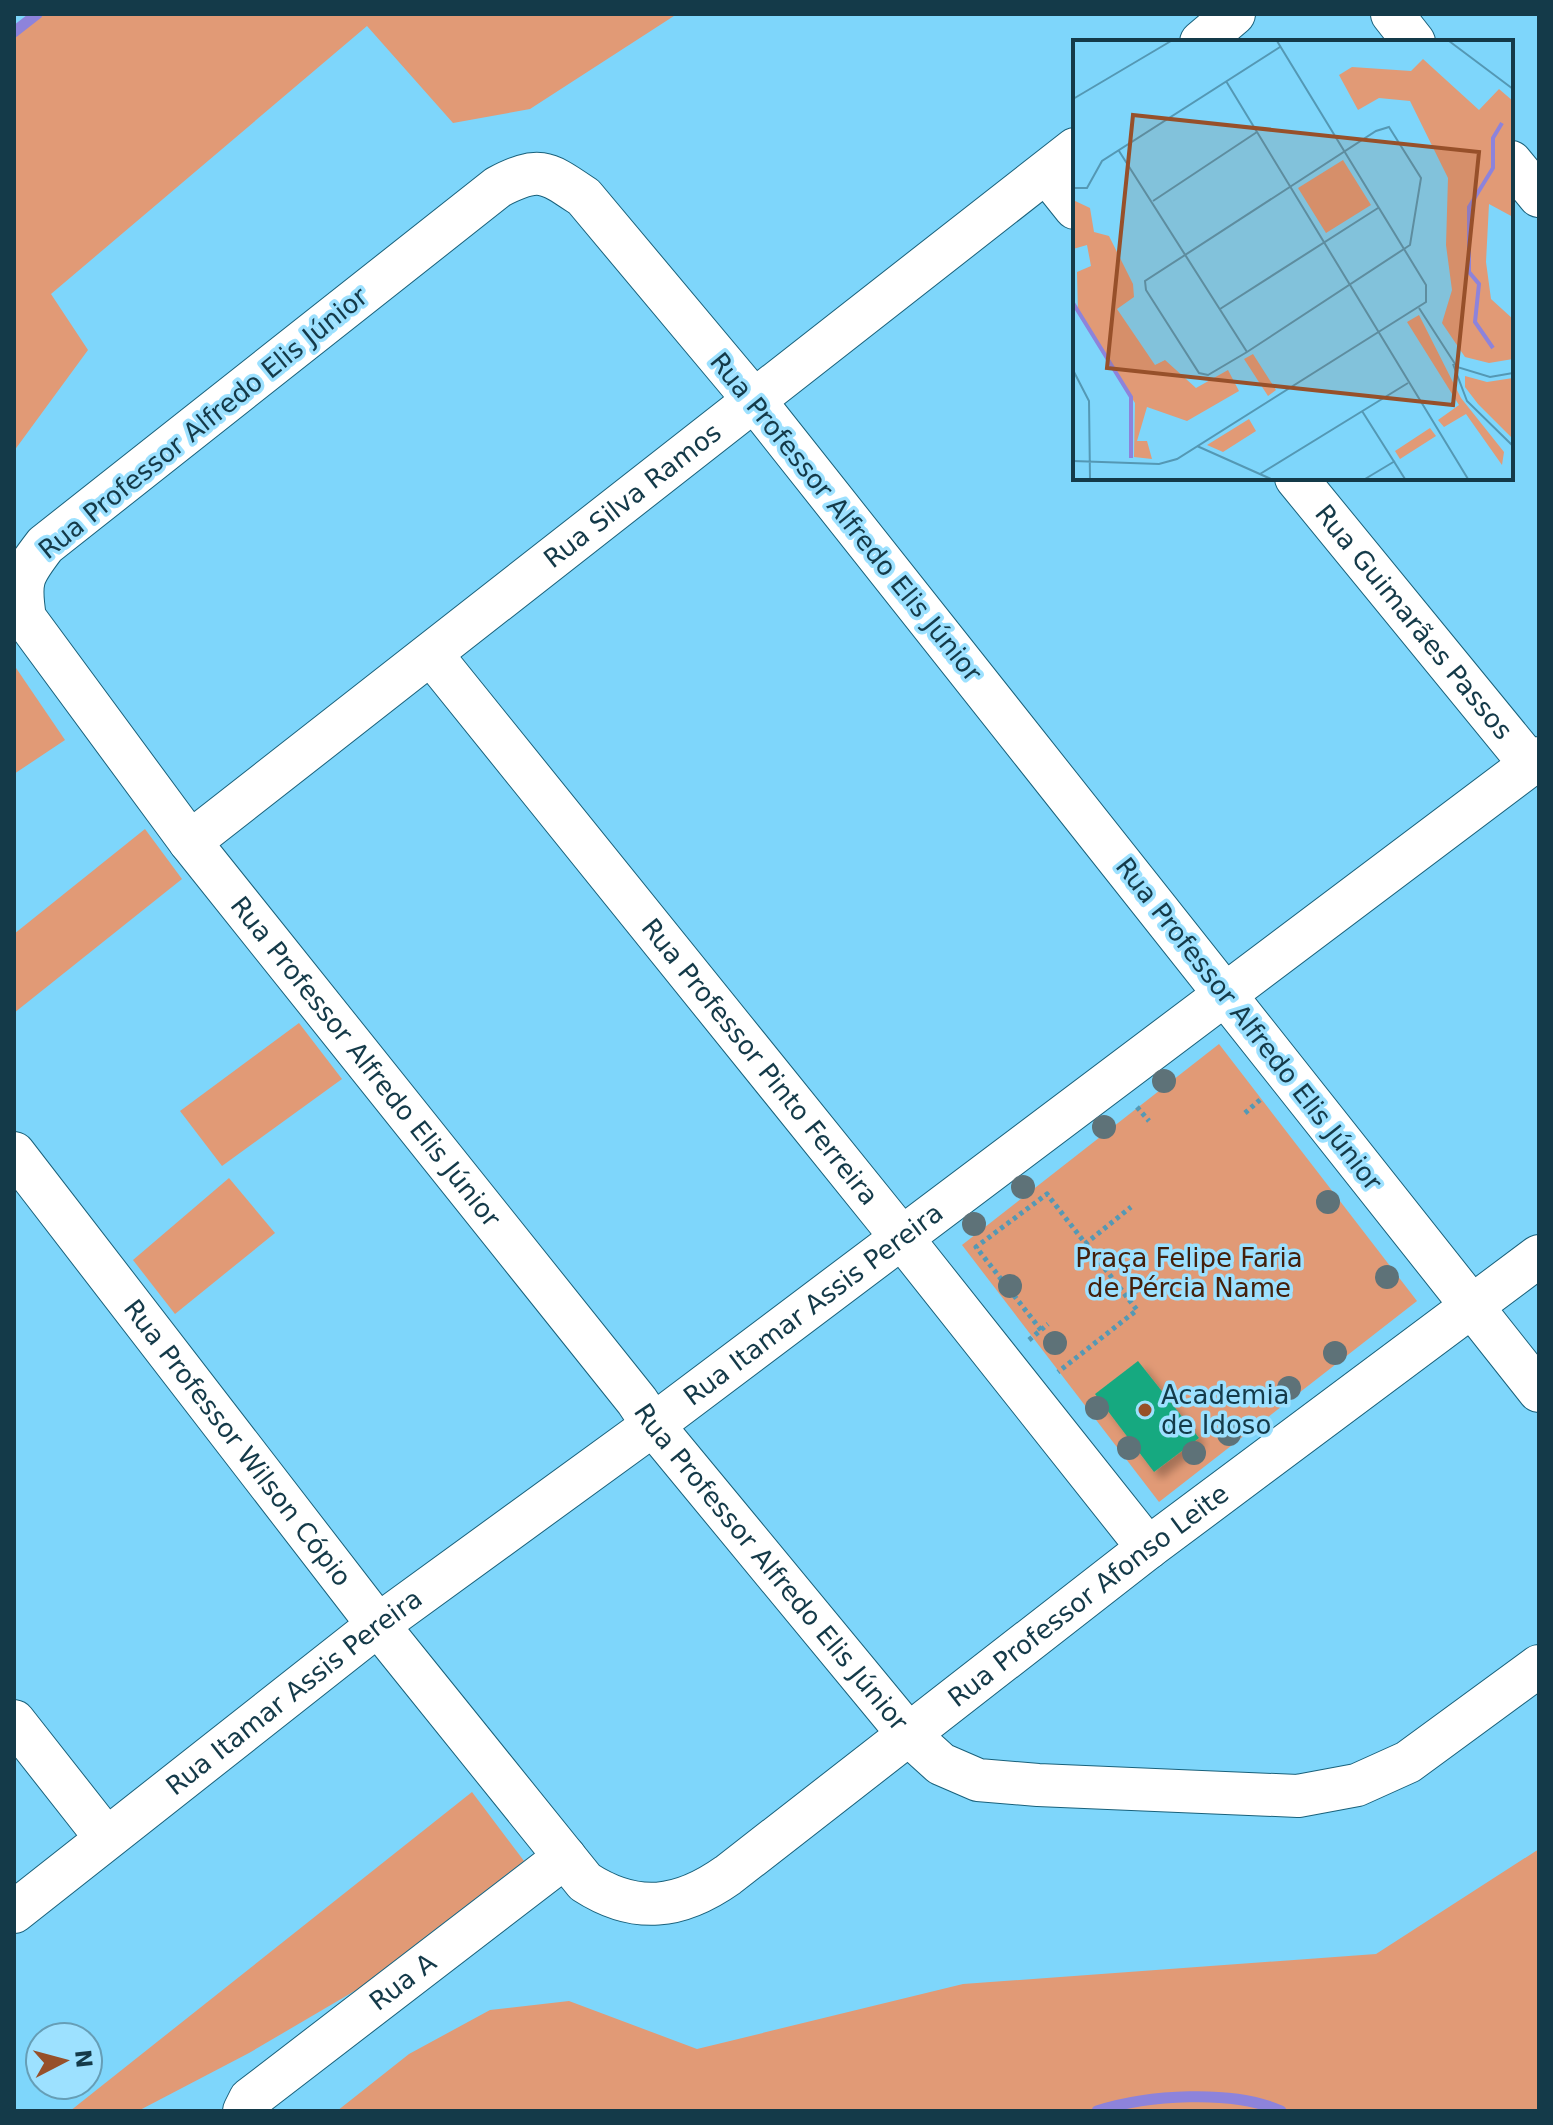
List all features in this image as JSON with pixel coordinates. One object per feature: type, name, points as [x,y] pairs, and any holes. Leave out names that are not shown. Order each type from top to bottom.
[{"type":"street","points":[[1203,40],[1234,14]]},
{"type":"street","points":[[1392,14],[1412,40]]},
{"type":"street","points":[[1061,161],[1073,201]]},
{"type":"street","name":"Rua Silva Ramos","points":[[190,842],[1061,161]]},
{"type":"street","points":[[1513,164],[1539,196]]},
{"type":"street","name":"Rua Professor Alfredo Elis Júnior","points":[[1539,1391],[754,400],[584,197],[553,176],[525,173],[486,196],[45,545],[29,566],[20,587],[25,618],[190,842],[653,1425],[909,1735],[941,1764],[978,1780],[1298,1796],[1357,1785],[1408,1762],[1539,1666]]},
{"type":"street","name":"Rua Guimarães Passos","points":[[1298,480],[1535,761]]},
{"type":"street","name":"Rua Professor Pinto Ferreira","points":[[431,654],[1148,1548]]},
{"type":"street","name":"Rua Itamar Assis Pereira","points":[[14,1912],[378,1625],[653,1425],[1535,761]]},
{"type":"street","name":"Rua Professor Wilson Cópio","points":[[14,1153],[378,1625],[585,1882],[606,1896],[626,1903]]},
{"type":"street","name":"Rua Professor Afonso Leite","points":[[626,1903],[650,1905],[673,1901],[712,1886],[1148,1548],[1539,1256]]},
{"type":"street","points":[[14,1721],[106,1838]]},
{"type":"street","name":"Rua A","points":[[237,2107],[565,1857]]},
{"type":"path","points":[[1245,1113],[1268,1093]]},
{"type":"path","points":[[1041,1330],[976,1247],[1047,1194],[1137,1310],[1051,1377]]},
{"type":"path","points":[[1085,1244],[1131,1207]]},
{"type":"path","points":[[1127,1297],[1139,1289]]},
{"type":"path","points":[[1025,1344],[1048,1324]]},
{"type":"green space","points":[[37,14],[677,14],[530,109],[453,123],[367,26],[51,294],[88,350],[14,451],[14,32]]},
{"type":"green space","points":[[14,665],[65,740],[14,774]]},
{"type":"green space","points":[[145,829],[182,879],[14,1013],[14,934]]},
{"type":"green space","points":[[299,1023],[342,1079],[222,1166],[180,1111]]},
{"type":"green space","name":"Praça Felipe Faria de Pércia Name","points":[[1219,1044],[1417,1301],[1159,1502],[962,1245]]},
{"type":"green space","points":[[229,1178],[275,1233],[175,1314],[133,1260]]},
{"type":"green space","points":[[472,1792],[524,1861],[358,1989],[249,2053],[138,2111],[70,2111],[83,2101],[104,2101],[104,2084]]},
{"type":"green space","points":[[1539,1849],[1539,2111],[337,2111],[409,2054],[490,2010],[569,2001],[697,2049],[963,1984],[1376,1954]]},
{"type":"building","points":[[1138,1361],[1199,1438],[1154,1472],[1095,1394]]},
{"type":"waterway","points":[[14,32],[37,14]]},
{"type":"waterway","points":[[1097,2111],[1140,2101],[1189,2097],[1239,2099],[1281,2111]]},
{"type":"place","name":"Academia de Idoso","points":[[1145,1410]]}]
